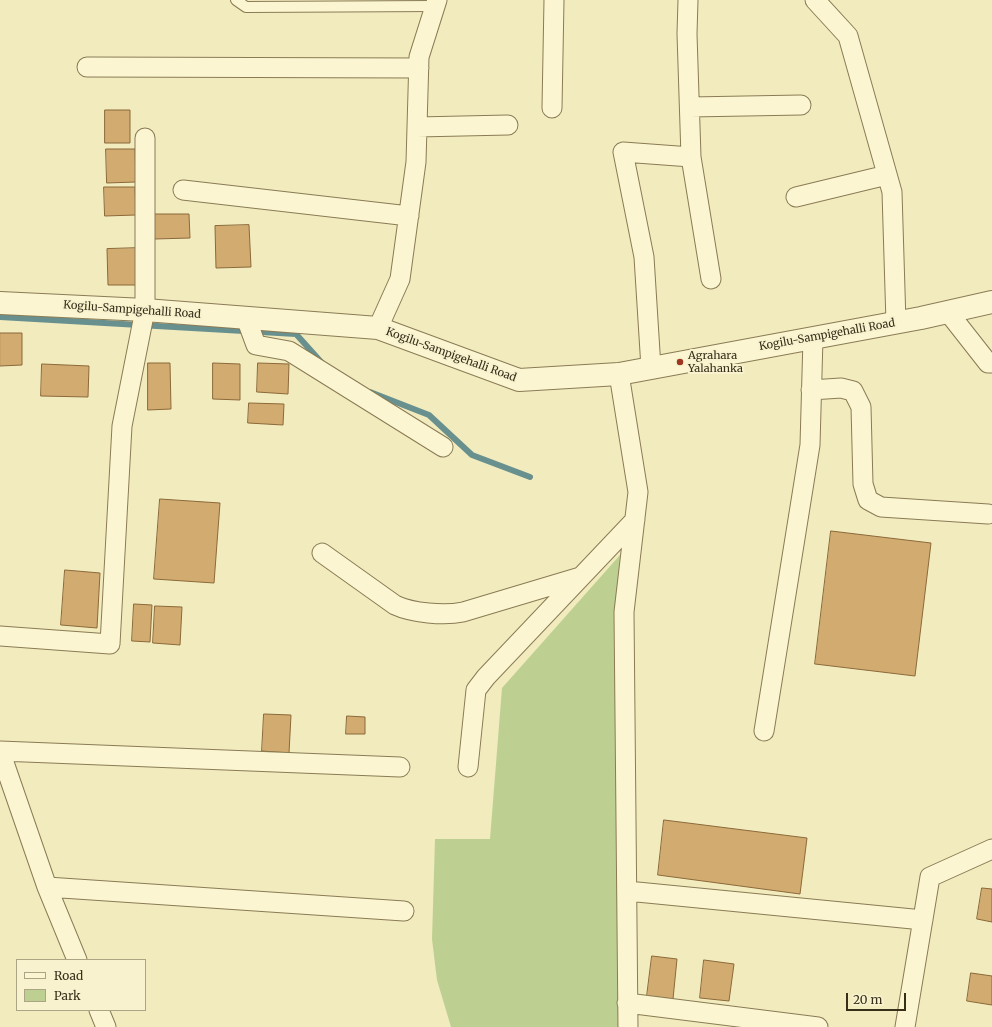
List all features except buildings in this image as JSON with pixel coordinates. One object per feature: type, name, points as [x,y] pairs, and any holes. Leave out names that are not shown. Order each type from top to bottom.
[{"type":"street","points":[[552,108],[554,0]]},
{"type":"street","points":[[688,0],[687,34],[691,157],[711,280]]},
{"type":"street","points":[[815,0],[848,36],[892,192],[896,323]]},
{"type":"street","points":[[378,328],[400,279],[416,162],[420,57],[436,3]]},
{"type":"street","points":[[87,67],[419,68]]},
{"type":"street","points":[[690,107],[801,105]]},
{"type":"street","points":[[418,127],[508,125]]},
{"type":"street","points":[[0,636],[110,644],[122,426],[145,310],[145,138]]},
{"type":"street","points":[[651,368],[644,257],[623,152],[691,157]]},
{"type":"street","points":[[796,197],[887,175]]},
{"type":"street","points":[[183,190],[409,216]]},
{"type":"street","name":"Kogilu-Sampigehalli Road","points":[[0,303],[145,310],[378,328],[519,380],[618,374],[896,323],[992,302]]},
{"type":"street","points":[[948,312],[988,363],[992,364]]},
{"type":"street","points":[[246,318],[256,345],[289,351],[443,447]]},
{"type":"street","points":[[764,731],[810,445],[813,338]]},
{"type":"street","points":[[618,374],[638,492],[624,612],[628,1027]]},
{"type":"street","points":[[812,390],[841,388],[853,391],[861,407],[863,484],[868,500],[881,507],[988,514]]},
{"type":"street","points":[[468,767],[476,690],[486,677],[635,520]]},
{"type":"street","points":[[322,553],[395,605],[402,608],[445,614],[463,612],[580,577]]},
{"type":"street","points":[[78,959],[47,887],[0,751],[400,767]]},
{"type":"street","points":[[905,1027],[930,877],[992,849]]},
{"type":"street","points":[[47,887],[404,911]]},
{"type":"street","points":[[627,891],[923,920]]},
{"type":"street","points":[[627,1003],[818,1027]]},
{"type":"street","points":[[99,1011],[106,1027]]},
{"type":"lane","points":[[236,0],[246,7],[436,3]]},
{"type":"green space","points":[[620,555],[616,651],[619,1027],[451,1027],[437,980],[432,939],[435,839],[490,839],[502,688]]},
{"type":"waterway","points":[[0,317],[296,334],[322,363]]},
{"type":"waterway","points":[[370,392],[429,415],[472,455],[530,477]]},
{"type":"place","name":"Agrahara Yalahanka","points":[[680,362]]}]
